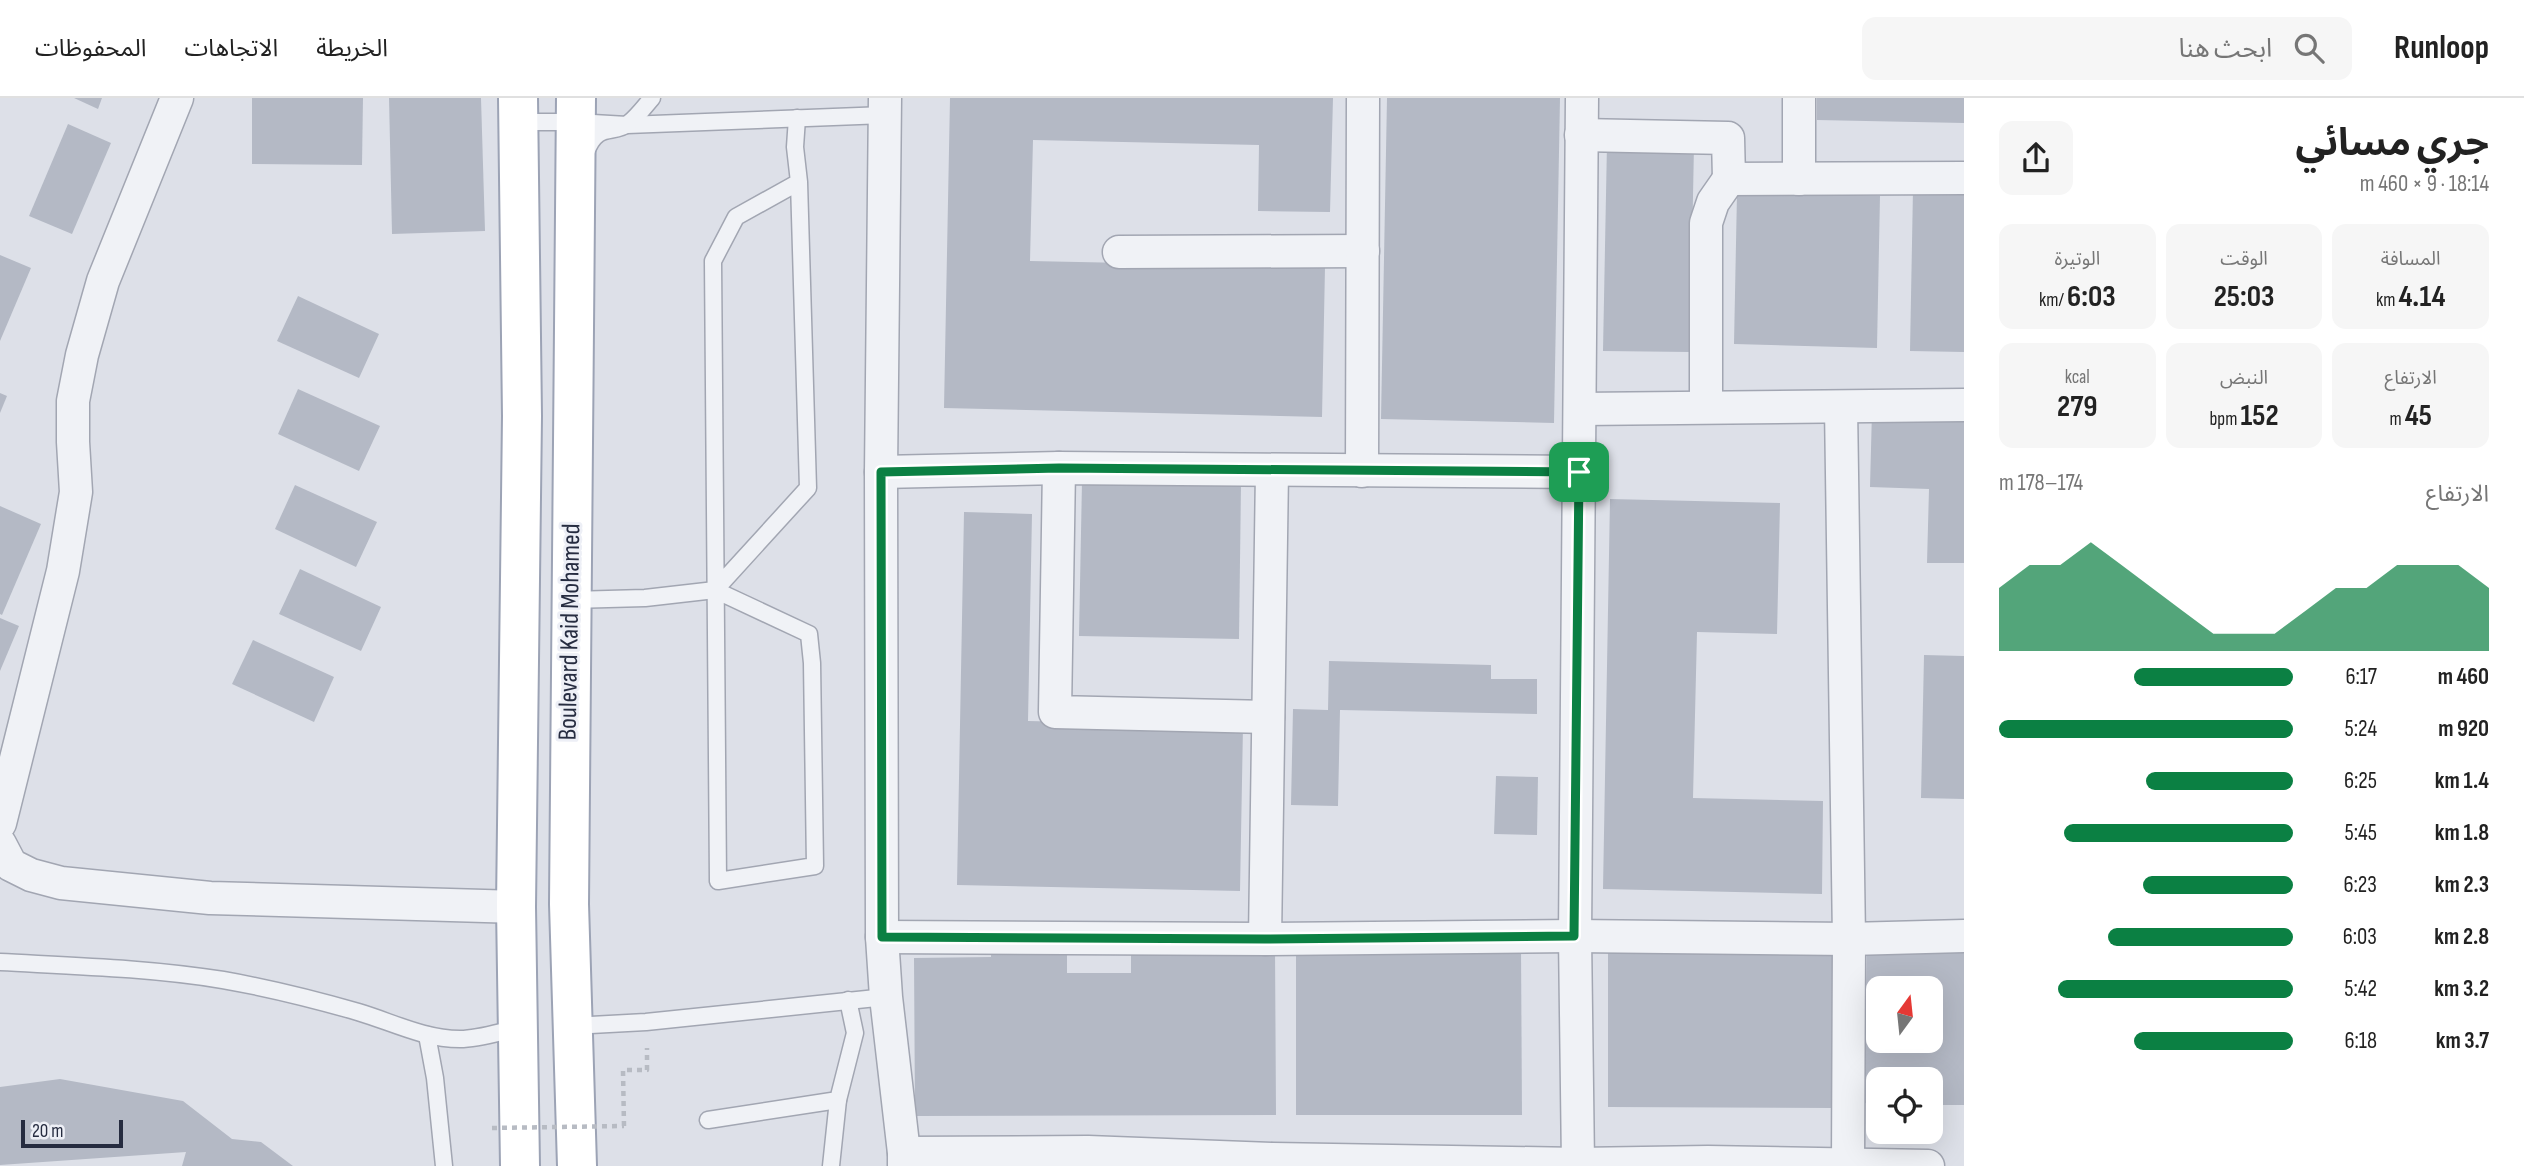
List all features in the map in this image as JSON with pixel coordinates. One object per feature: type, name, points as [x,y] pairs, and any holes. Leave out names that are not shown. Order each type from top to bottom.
[{"type":"main road","name":"Boulevard Kaid Mohamed","points":[[518,110],[522,416],[516,907],[520,1166]]},
{"type":"main road","name":"Boulevard Kaid Mohamed","points":[[576,110],[569,904],[578,1166]]},
{"type":"street","points":[[0,823],[63,571],[76,492],[74,401],[82,355],[103,281],[177,98]]},
{"type":"street","points":[[1362,471],[1363,98]]},
{"type":"street","points":[[1578,1164],[1574,936],[1582,98]]},
{"type":"street","points":[[1799,98],[1799,179]]},
{"type":"street","points":[[885,106],[881,472],[882,937],[904,1159],[1088,1152],[1273,1163],[1928,1166]]},
{"type":"street","points":[[1581,135],[1728,138],[1729,179],[1713,202],[1706,223],[1706,407]]},
{"type":"street","points":[[1729,179],[1964,178]]},
{"type":"street","points":[[1119,252],[1363,251]]},
{"type":"street","points":[[1580,409],[1964,405]]},
{"type":"street","points":[[1841,407],[1849,939],[1848,1164]]},
{"type":"street","points":[[881,472],[1059,468],[1579,472]]},
{"type":"street","points":[[1059,468],[1055,712],[1268,717]]},
{"type":"street","points":[[1265,939],[1272,471]]},
{"type":"street","points":[[0,844],[11,865],[32,875],[61,883],[210,898],[516,907]]},
{"type":"street","points":[[882,937],[1265,939],[1574,936],[1849,939],[1964,936]]},
{"type":"lane","points":[[634,125],[652,98]]},
{"type":"lane","points":[[634,125],[663,98]]},
{"type":"lane","points":[[577,174],[591,139],[608,129],[634,125],[797,118],[885,106]]},
{"type":"lane","points":[[518,110],[576,110],[634,125]]},
{"type":"lane","points":[[715,590],[808,488],[799,182],[795,148],[797,118]]},
{"type":"lane","points":[[570,600],[645,598],[715,590],[809,634],[812,663],[815,866],[718,881],[715,590],[713,261],[736,217],[799,182]]},
{"type":"lane","points":[[0,962],[153,971],[223,980],[326,1003],[427,1035],[464,1039],[518,1028]]},
{"type":"lane","points":[[572,1026],[646,1022],[886,997]]},
{"type":"lane","points":[[831,1166],[838,1100],[855,1033],[848,1000]]},
{"type":"lane","points":[[427,1035],[435,1078],[444,1166]]},
{"type":"lane","points":[[708,1120],[838,1100]]},
{"type":"path","points":[[492,1128],[624,1126],[623,1070],[647,1070]]},
{"type":"building","points":[[74,98],[102,98],[98,109]]},
{"type":"building","points":[[252,98],[363,98],[362,165],[252,164]]},
{"type":"building","points":[[389,98],[481,98],[485,231],[392,234]]},
{"type":"building","points":[[950,98],[1333,98],[1330,212],[1258,211],[1259,145],[1033,140],[1030,261],[1325,267],[1322,417],[944,408]]},
{"type":"building","points":[[1387,98],[1560,98],[1554,423],[1381,419]]},
{"type":"building","points":[[1817,98],[1964,98],[1964,123],[1817,120]]},
{"type":"building","points":[[68,124],[111,143],[72,234],[29,216]]},
{"type":"building","points":[[1607,143],[1694,145],[1690,352],[1603,351]]},
{"type":"building","points":[[1913,189],[1964,190],[1964,352],[1910,351]]},
{"type":"building","points":[[1737,193],[1880,196],[1877,348],[1734,344]]},
{"type":"building","points":[[0,255],[31,268],[0,341]]},
{"type":"building","points":[[298,296],[379,334],[359,378],[277,341]]},
{"type":"building","points":[[298,389],[380,426],[359,471],[278,434]]},
{"type":"building","points":[[0,393],[7,396],[0,413]]},
{"type":"building","points":[[1872,411],[1964,413],[1964,563],[1927,563],[1929,489],[1870,487]]},
{"type":"building","points":[[1082,481],[1241,484],[1239,639],[1079,636]]},
{"type":"building","points":[[295,485],[377,522],[356,567],[275,529]]},
{"type":"building","points":[[1610,499],[1780,503],[1777,634],[1697,632],[1693,798],[1823,801],[1822,894],[1603,889]]},
{"type":"building","points":[[0,506],[41,524],[2,615],[0,614]]},
{"type":"building","points":[[964,512],[1032,514],[1028,721],[1243,726],[1240,891],[957,885]]},
{"type":"building","points":[[300,569],[381,607],[361,651],[279,614]]},
{"type":"building","points":[[0,618],[19,626],[0,671]]},
{"type":"building","points":[[253,640],[334,677],[314,722],[232,684]]},
{"type":"building","points":[[1924,655],[1964,656],[1964,799],[1921,798]]},
{"type":"building","points":[[1329,661],[1491,665],[1491,679],[1537,679],[1537,714],[1340,710],[1338,806],[1291,805],[1293,709],[1328,710]]},
{"type":"building","points":[[1496,776],[1538,777],[1537,835],[1494,834]]},
{"type":"building","points":[[991,940],[1067,940],[1067,973],[1131,973],[1131,950],[1275,948],[1276,1115],[915,1116],[914,958],[991,957]]},
{"type":"building","points":[[1867,940],[1964,942],[1964,1105],[1943,1105],[1943,1067],[1866,1067],[1864,1103],[1866,994],[1866,1054],[1943,1053],[1943,976],[1866,976]]},
{"type":"building","points":[[1608,945],[1832,946],[1832,1108],[1608,1107]]},
{"type":"building","points":[[1296,947],[1521,947],[1522,1115],[1296,1115]]},
{"type":"building","points":[[60,1079],[183,1101],[232,1139],[261,1142],[293,1166],[182,1166],[186,1152],[0,1165],[0,1087]]},
{"type":"route","points":[[1059,468],[1579,472],[1574,936],[1265,939],[882,937],[881,472],[1059,468]]}]
